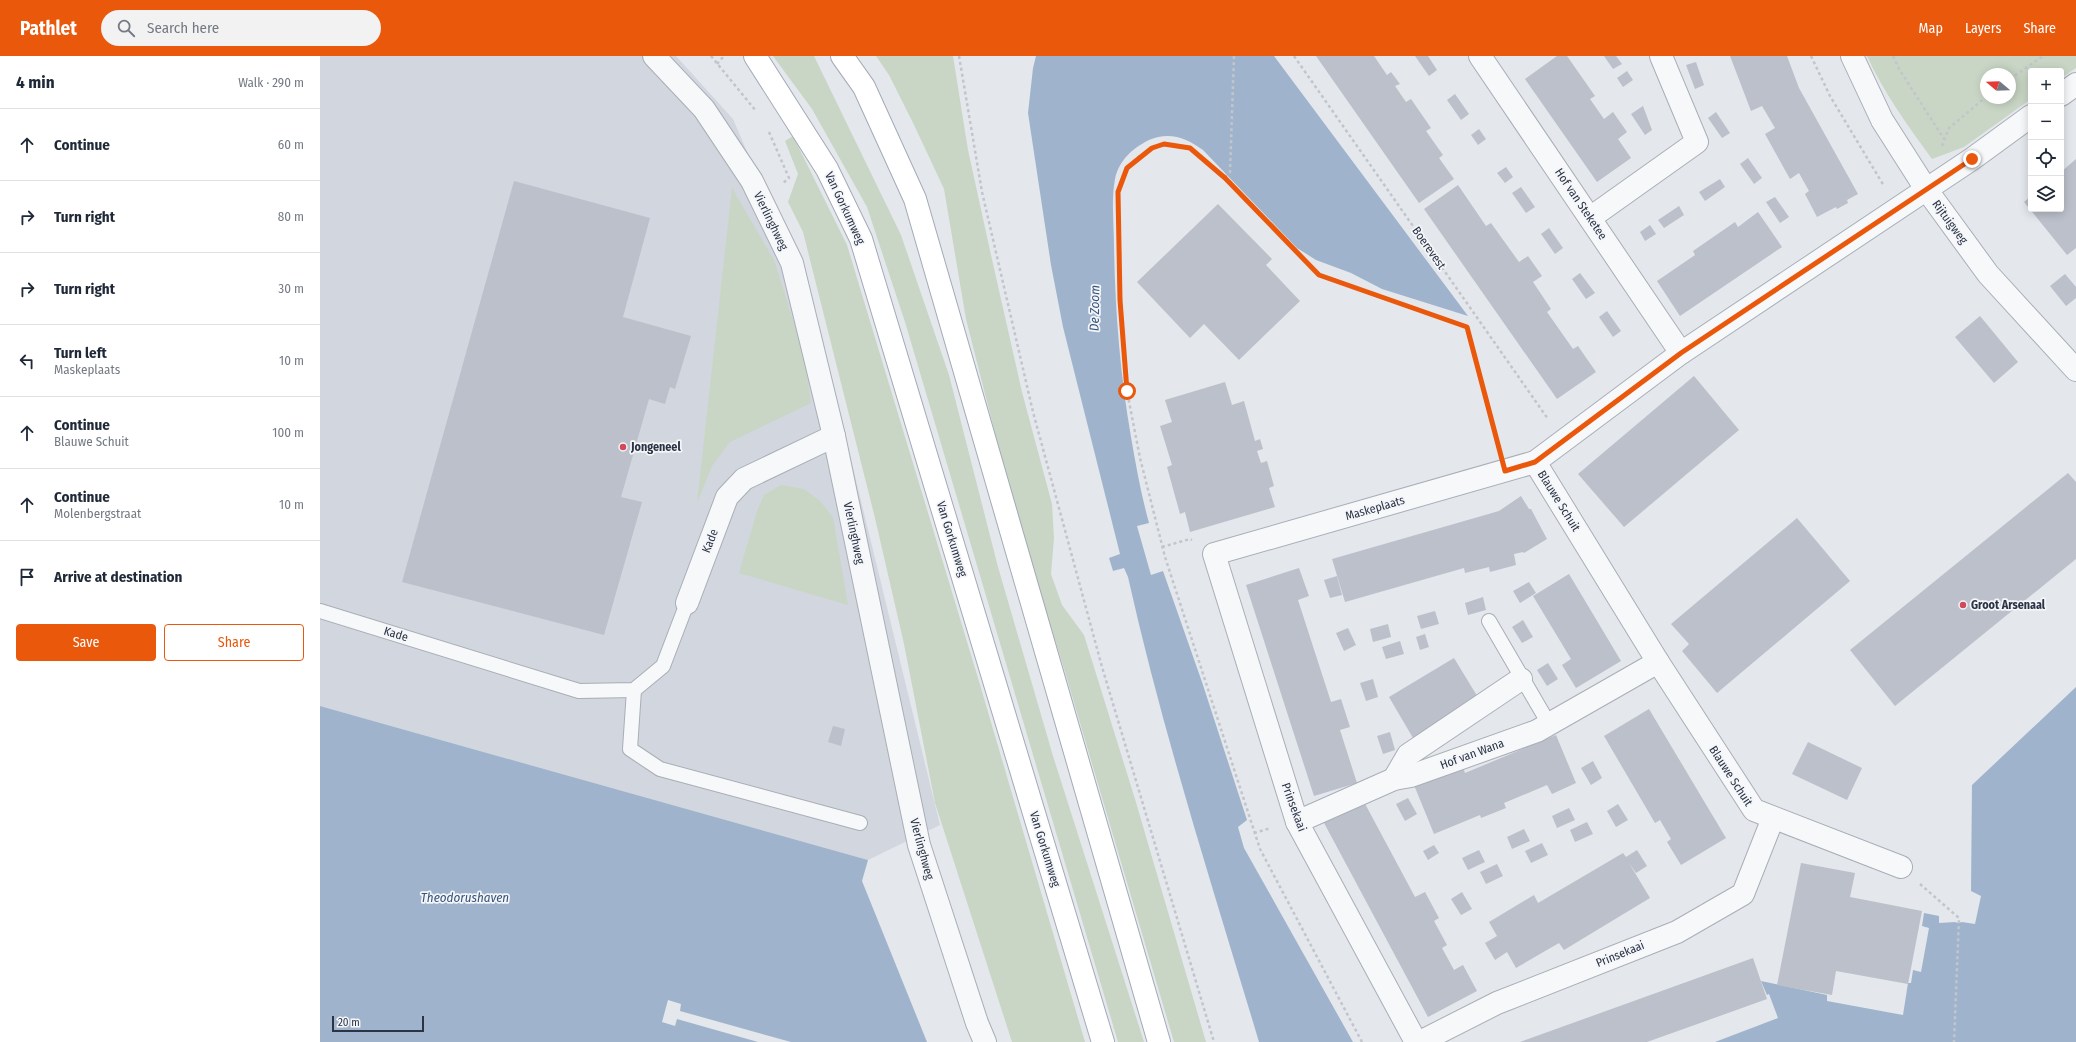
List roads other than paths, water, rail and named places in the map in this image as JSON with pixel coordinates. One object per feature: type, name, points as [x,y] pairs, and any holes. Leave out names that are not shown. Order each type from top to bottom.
[{"type":"main road","name":"Van Gorkumweg","points":[[755,56],[827,169],[846,204],[861,238],[1103,1042]]},
{"type":"main road","points":[[842,56],[864,87],[915,199],[1159,1042]]},
{"type":"street","name":"Vierlinghweg","points":[[654,56],[704,109],[752,181],[792,263],[834,436],[919,845],[977,1023],[985,1042]]},
{"type":"street","name":"Hof van Steketee","points":[[1480,56],[1681,353]]},
{"type":"street","points":[[1590,218],[1697,142],[1661,56]]},
{"type":"street","name":"Rijtuigweg","points":[[1852,56],[1882,120],[1926,189],[1988,274],[2076,370]]},
{"type":"street","points":[[2064,93],[2076,84]]},
{"type":"street","name":"Blauwe Schuit","points":[[1901,867],[1754,810],[1658,662],[1535,462],[1681,353],[1898,208],[2028,118]]},
{"type":"street","name":"Kade","points":[[687,603],[727,497],[744,479],[834,436]]},
{"type":"street","name":"Maskeplaats","points":[[1214,554],[1535,462]]},
{"type":"street","name":"Prinsekaai","points":[[1214,554],[1296,822],[1416,1042]]},
{"type":"street","name":"Hof van Wana","points":[[1296,822],[1394,779],[1410,776],[1537,731],[1658,662]]},
{"type":"street","points":[[1394,779],[1408,755],[1521,679]]},
{"type":"street","name":"Prinsekaai","points":[[1420,1042],[1497,1003],[1677,932],[1744,894],[1773,818]]},
{"type":"lane","name":"Kade","points":[[320,611],[579,691],[634,690],[663,666],[687,603]]},
{"type":"lane","points":[[1489,621],[1521,679],[1549,724]]},
{"type":"lane","points":[[634,690],[630,749],[660,769],[860,824]]},
{"type":"water","name":"De Zoom","points":[[1036,56],[1274,56],[1468,316],[1382,289],[1351,273],[1316,260],[1297,248],[1203,150],[1184,139],[1164,136],[1149,140],[1132,151],[1123,160],[1117,172],[1113,195],[1113,212],[1119,342],[1131,437],[1141,491],[1149,523],[1137,526],[1151,575],[1163,571],[1202,682],[1247,820],[1238,827],[1244,848],[1353,1042],[1259,1042],[1173,753],[1128,577],[1124,568],[1113,571],[1109,558],[1120,554],[1063,327],[1051,265],[1028,113],[1033,68]]},
{"type":"water","points":[[2076,687],[2076,1042],[1715,1042],[1778,1018],[1769,994],[1767,995],[1761,981],[1827,995],[1827,1001],[1903,1015],[1908,983],[1911,983],[1913,970],[1921,972],[1929,928],[1922,926],[1924,913],[1939,916],[1939,923],[1962,922],[1975,924],[1981,896],[1971,891],[1972,785]]},
{"type":"water","name":"Theodorushaven","points":[[320,706],[868,860],[862,881],[927,1042],[320,1042]]},
{"type":"place","name":"Jongeneel","points":[[623,447]]},
{"type":"place","name":"Groot Arsenaal","points":[[1963,605]]}]
